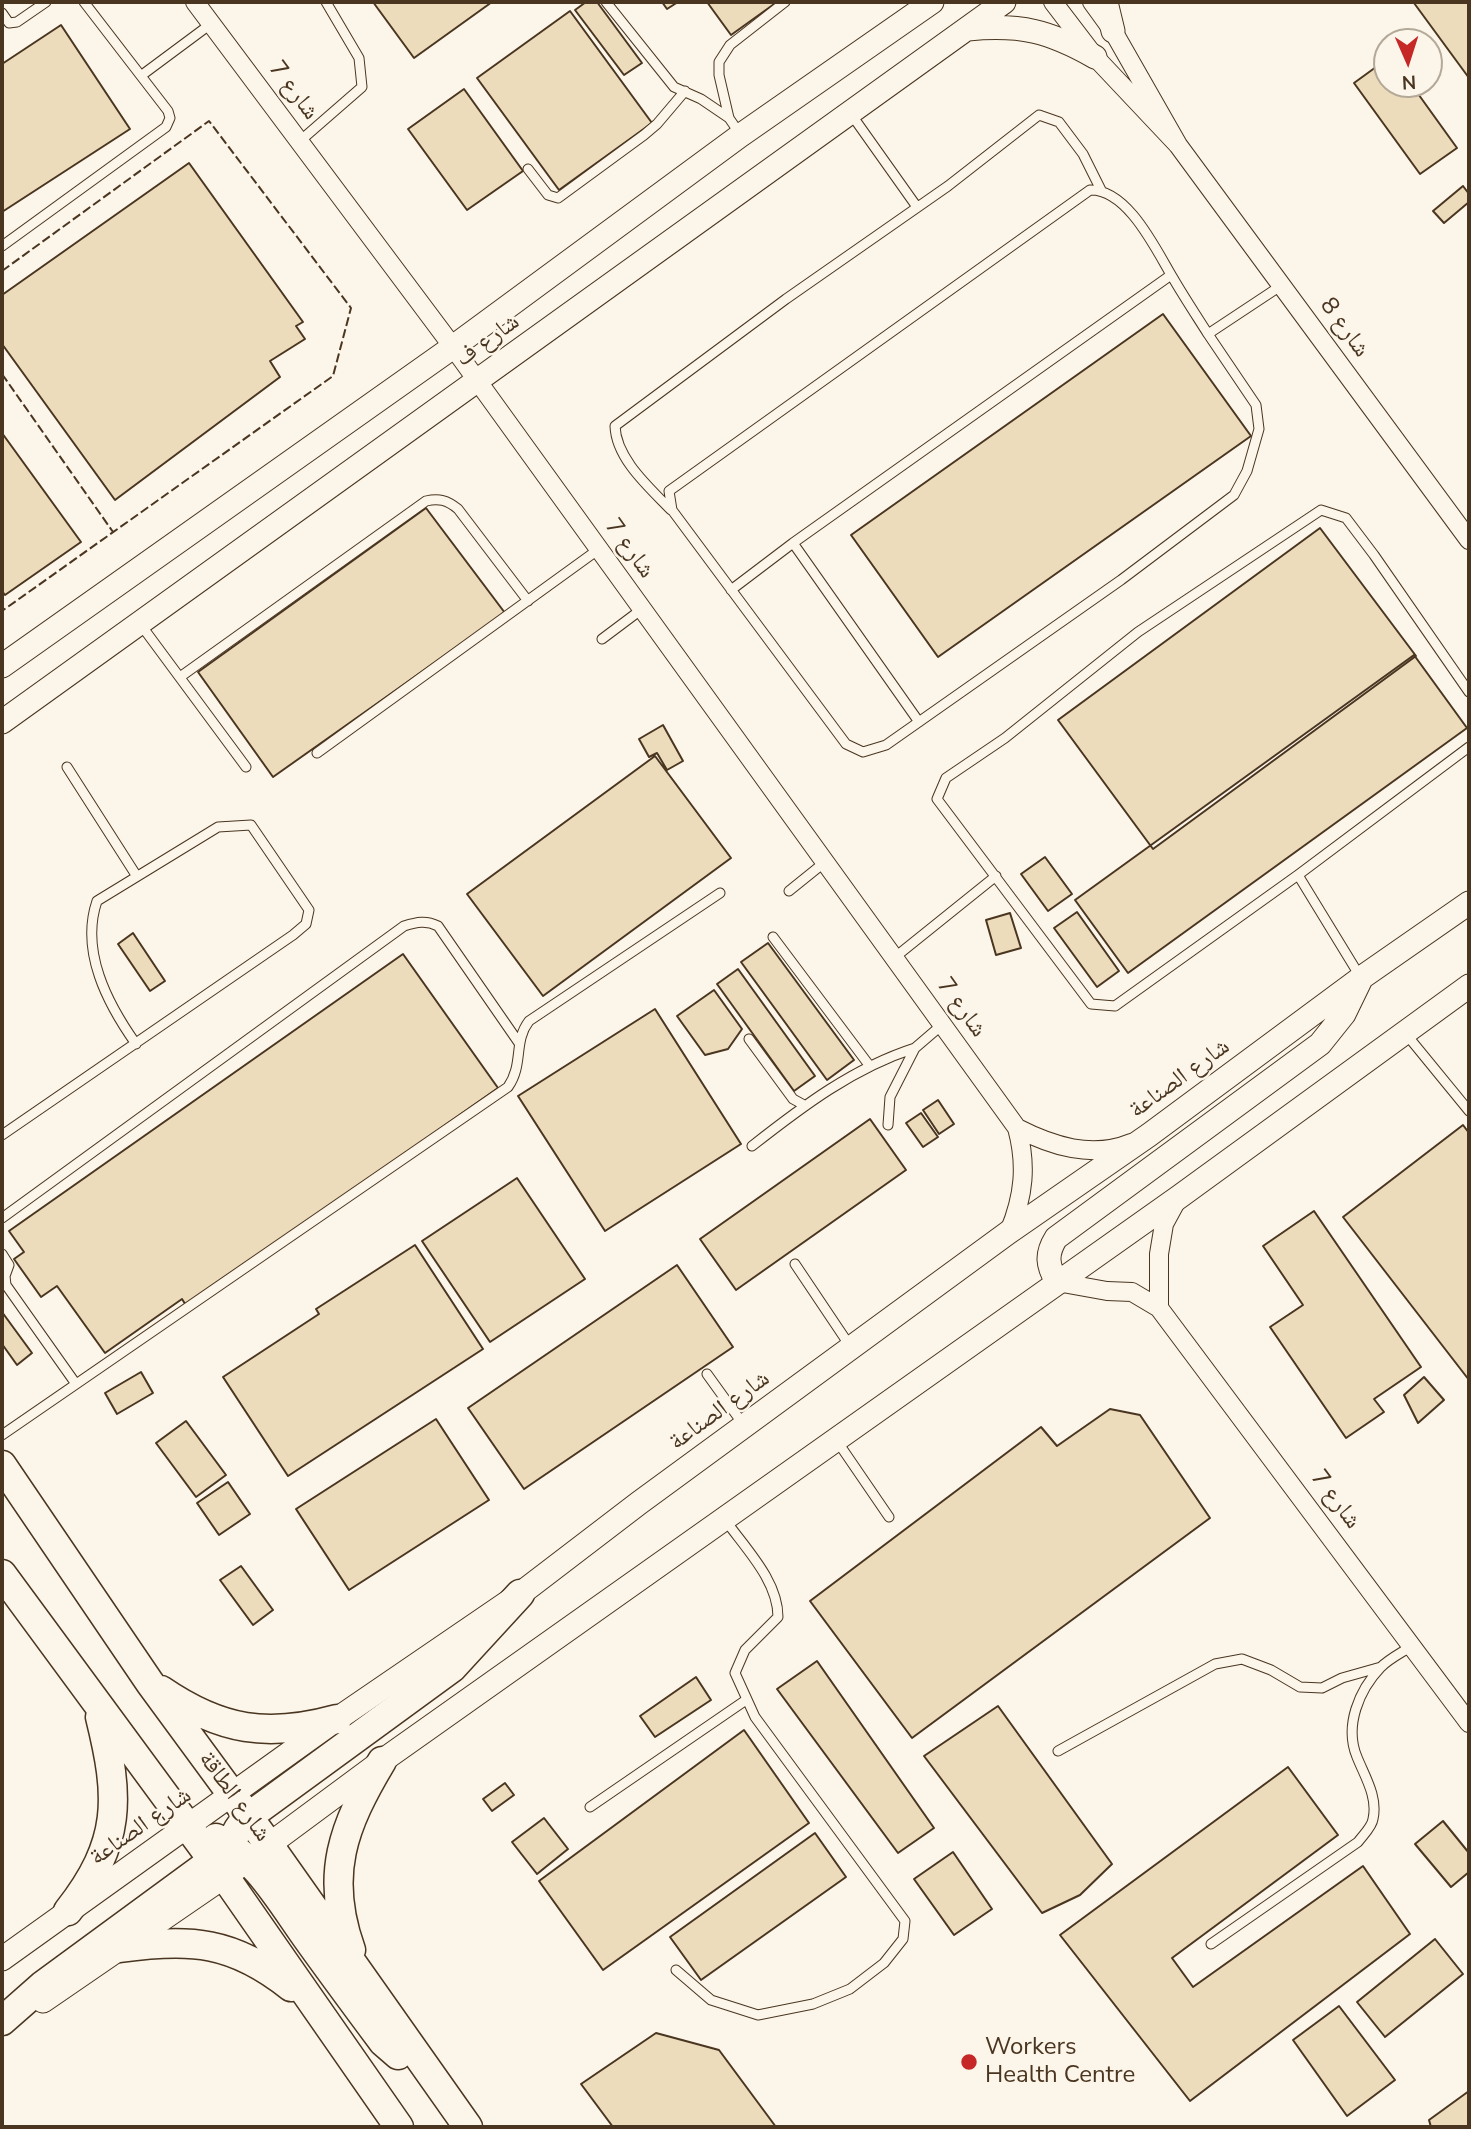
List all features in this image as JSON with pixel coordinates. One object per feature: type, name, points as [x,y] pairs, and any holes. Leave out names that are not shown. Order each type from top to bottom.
[{"type":"main road","name":"شارع الطاقة","points":[[2,1465],[150,1683],[235,1840],[312,2004],[399,2127]]},
{"type":"main road","points":[[2,1574],[96,1704],[194,1821],[235,1840],[383,2042],[447,2099]]},
{"type":"main road","points":[[2,2021],[43,1985],[235,1840],[452,1668],[520,1594]]},
{"type":"main road","points":[[25,1607],[65,1644],[91,1673],[194,1821]]},
{"type":"main road","points":[[150,1683],[179,1702],[238,1726],[271,1731],[305,1728],[337,1719]]},
{"type":"main road","points":[[68,1910],[89,1884],[104,1855],[112,1823],[114,1790],[110,1757],[96,1704]]},
{"type":"main road","points":[[360,1976],[347,1940],[339,1903],[339,1866],[347,1829],[362,1795],[382,1761]]},
{"type":"main road","name":"شارع الطاقة","points":[[235,1840],[360,1976],[468,2127]]},
{"type":"main road","points":[[120,1948],[157,1943],[191,1943],[226,1949],[260,1965],[312,2004]]},
{"type":"street","name":"شارع 7","points":[[195,2],[453,347],[1017,1128],[1023,1149],[1024,1170],[1017,1212],[1009,1232]]},
{"type":"street","name":"شارع ف","points":[[2,666],[453,347],[735,127],[932,2]]},
{"type":"street","name":"شارع ف","points":[[2,722],[1004,2]]},
{"type":"street","name":"شارع 8","points":[[1053,2],[1095,57],[1178,145],[1469,540]]},
{"type":"street","name":"شارع 8","points":[[1092,2],[1113,31],[1178,145]]},
{"type":"street","points":[[1106,2],[1113,31]]},
{"type":"street","points":[[965,30],[999,26],[1033,30],[1065,40],[1095,57]]},
{"type":"street","name":"شارع الصناعة","points":[[2,2030],[120,1948],[235,1840],[337,1719],[520,1594],[1009,1232],[1149,1135],[1361,978],[1469,904]]},
{"type":"street","points":[[1057,1282],[1048,1262],[1049,1250],[1056,1238],[1320,1044],[1344,1014],[1361,978]]},
{"type":"street","name":"شارع الصناعة","points":[[235,1840],[382,1761],[1179,1197],[1469,986]]},
{"type":"street","name":"شارع 7","points":[[1017,1128],[1042,1141],[1069,1149],[1096,1150],[1123,1146],[1149,1135]]},
{"type":"street","points":[[1159,1308],[1159,1254],[1164,1224],[1179,1197]]},
{"type":"street","name":"شارع 7","points":[[1057,1282],[1107,1291],[1132,1292],[1159,1308],[1469,1723]]},
{"type":"street","name":"شارع الصناعة","points":[[2,1959],[194,1821],[235,1840]]},
{"type":"lane","points":[[2,13],[9,23],[16,22],[46,2]]},
{"type":"lane","points":[[2,246],[166,127],[170,118],[168,111],[142,75],[84,2]]},
{"type":"lane","points":[[300,141],[362,87],[359,58],[326,2]]},
{"type":"lane","points":[[606,2],[674,87],[685,91],[735,127]]},
{"type":"lane","points":[[735,127],[718,69],[722,55],[730,45],[785,2]]},
{"type":"lane","points":[[142,75],[212,23]]},
{"type":"lane","points":[[528,169],[548,195],[558,198],[645,135],[685,91]]},
{"type":"lane","points":[[850,113],[917,207]]},
{"type":"lane","points":[[1040,115],[1059,122],[1083,154],[1101,190],[1127,208],[1152,241],[1208,334],[1256,405],[1259,429],[1247,471],[1234,495],[1121,579],[919,722],[886,744],[863,752],[845,744],[672,510],[648,486],[624,455],[615,438],[615,426],[786,299],[948,186],[1040,115]]},
{"type":"lane","points":[[672,510],[669,491],[1080,195],[1090,190],[1101,190]]},
{"type":"lane","points":[[731,590],[793,543],[1171,275]]},
{"type":"lane","points":[[1208,334],[1282,285]]},
{"type":"lane","points":[[180,677],[426,501],[437,499],[449,502],[458,509],[528,601]]},
{"type":"lane","points":[[1469,692],[1346,518],[1321,510],[1138,632],[1005,738],[946,778],[937,799],[1050,953],[1091,1004],[1115,1006],[1298,875],[1469,747]]},
{"type":"lane","points":[[793,543],[919,722]]},
{"type":"lane","points":[[317,753],[599,549]]},
{"type":"lane","points":[[602,639],[642,610]]},
{"type":"lane","points":[[140,623],[246,767]]},
{"type":"lane","points":[[67,767],[136,875]]},
{"type":"lane","points":[[2,1135],[136,1044],[306,924],[309,910],[251,824],[218,827],[97,901],[92,917],[92,941],[102,988],[116,1016],[136,1044]]},
{"type":"lane","points":[[789,891],[825,862]]},
{"type":"lane","points":[[1298,875],[1361,978]]},
{"type":"lane","points":[[894,958],[996,876]]},
{"type":"lane","points":[[2,1435],[508,1087],[519,1067],[519,1043],[522,1030],[529,1021],[720,893]]},
{"type":"lane","points":[[2,1218],[404,926],[430,922],[438,926],[519,1043]]},
{"type":"lane","points":[[773,937],[869,1065]]},
{"type":"lane","points":[[752,1146],[804,1105],[869,1065],[915,1048],[943,1024]]},
{"type":"lane","points":[[1405,1033],[1469,1111]]},
{"type":"lane","points":[[748,1039],[793,1099],[804,1105]]},
{"type":"lane","points":[[888,1125],[890,1097],[915,1048]]},
{"type":"lane","points":[[2,1254],[9,1265],[5,1276],[6,1285],[76,1384]]},
{"type":"lane","points":[[795,1264],[851,1348]]},
{"type":"lane","points":[[707,1374],[744,1426]]},
{"type":"lane","points":[[836,1440],[889,1517]]},
{"type":"lane","points":[[676,1970],[711,2000],[758,2015],[813,2004],[850,1989],[884,1963],[903,1939],[905,1921],[755,1717],[746,1700],[735,1673],[745,1650],[778,1617],[778,1602],[770,1584],[725,1520]]},
{"type":"lane","points":[[1058,1751],[1215,1664],[1242,1659],[1272,1670],[1300,1687],[1322,1688],[1342,1678],[1381,1667],[1413,1645]]},
{"type":"lane","points":[[1210,1944],[1358,1842],[1373,1823],[1375,1804],[1355,1753],[1352,1719],[1360,1698],[1381,1667]]},
{"type":"lane","points":[[590,1807],[746,1700]]},
{"type":"building","points":[[373,2],[492,2],[414,58]]},
{"type":"building","points":[[586,2],[597,2],[642,63],[624,75],[575,10]]},
{"type":"building","points":[[662,2],[678,2],[667,9]]},
{"type":"building","points":[[707,2],[777,2],[731,35]]},
{"type":"building","points":[[1469,2],[1469,78],[1443,43],[1443,28],[1432,28],[1414,3]]},
{"type":"building","points":[[570,11],[652,123],[559,190],[477,78]]},
{"type":"building","points":[[61,25],[130,129],[2,212],[2,64]]},
{"type":"building","points":[[1373,69],[1373,98],[1421,98],[1457,148],[1420,174],[1354,83]]},
{"type":"building","points":[[464,89],[523,171],[467,210],[408,129]]},
{"type":"building","points":[[189,163],[303,322],[296,326],[305,339],[270,361],[280,377],[115,500],[2,344],[2,295]]},
{"type":"building","points":[[1463,186],[1469,194],[1469,202],[1444,223],[1433,211]]},
{"type":"building","points":[[1163,314],[1251,436],[938,657],[851,535]]},
{"type":"building","points":[[2,433],[81,542],[5,595],[2,591]]},
{"type":"building","points":[[426,508],[505,613],[273,777],[198,672]]},
{"type":"building","points":[[1320,528],[1416,656],[1153,849],[1058,720]]},
{"type":"building","points":[[1414,655],[1467,728],[1128,973],[1075,900]]},
{"type":"building","points":[[663,725],[683,761],[667,770],[657,753],[649,757],[639,739]]},
{"type":"building","points":[[655,756],[731,858],[543,996],[467,894]]},
{"type":"building","points":[[1045,857],[1072,894],[1048,911],[1021,874]]},
{"type":"building","points":[[1077,912],[1119,971],[1097,987],[1054,928]]},
{"type":"building","points":[[1010,913],[1021,948],[996,955],[986,920]]},
{"type":"building","points":[[133,933],[165,981],[150,991],[118,944]]},
{"type":"building","points":[[768,943],[854,1060],[827,1080],[741,962]]},
{"type":"building","points":[[403,954],[498,1088],[187,1307],[182,1299],[105,1353],[57,1286],[41,1297],[14,1259],[24,1252],[9,1231]]},
{"type":"building","points":[[738,969],[815,1076],[794,1091],[717,984]]},
{"type":"building","points":[[714,990],[742,1029],[728,1049],[705,1055],[677,1016]]},
{"type":"building","points":[[655,1009],[741,1144],[605,1231],[518,1096]]},
{"type":"building","points":[[938,1100],[954,1124],[939,1134],[923,1110]]},
{"type":"building","points":[[921,1113],[938,1137],[923,1147],[906,1123]]},
{"type":"building","points":[[870,1119],[906,1170],[736,1290],[700,1239]]},
{"type":"building","points":[[1463,1125],[1469,1133],[1469,1380],[1343,1217]]},
{"type":"building","points":[[517,1178],[585,1279],[490,1342],[422,1241]]},
{"type":"building","points":[[1314,1211],[1421,1367],[1374,1399],[1384,1412],[1346,1438],[1270,1327],[1303,1305],[1263,1246]]},
{"type":"building","points":[[415,1245],[483,1349],[288,1476],[223,1377],[319,1314],[316,1309]]},
{"type":"building","points":[[677,1265],[733,1347],[524,1489],[468,1408]]},
{"type":"building","points":[[2,1312],[32,1353],[17,1365],[2,1344]]},
{"type":"building","points":[[141,1372],[153,1393],[117,1414],[105,1393]]},
{"type":"building","points":[[1424,1377],[1444,1400],[1418,1423],[1404,1395]]},
{"type":"building","points":[[1110,1409],[1140,1415],[1210,1518],[912,1738],[810,1601],[1041,1427],[1057,1446]]},
{"type":"building","points":[[436,1419],[489,1500],[349,1590],[296,1509]]},
{"type":"building","points":[[186,1421],[226,1475],[196,1497],[156,1443]]},
{"type":"building","points":[[228,1482],[250,1514],[219,1535],[197,1503]]},
{"type":"building","points":[[241,1566],[273,1610],[253,1625],[220,1580]]},
{"type":"building","points":[[817,1661],[934,1828],[898,1853],[777,1689]]},
{"type":"building","points":[[696,1677],[711,1700],[655,1737],[640,1716]]},
{"type":"building","points":[[998,1706],[1112,1864],[1080,1895],[1042,1913],[924,1756]]},
{"type":"building","points":[[744,1730],[809,1823],[603,1970],[539,1881]]},
{"type":"building","points":[[1288,1767],[1338,1835],[1172,1958],[1193,1987],[1363,1866],[1410,1934],[1190,2101],[1060,1935]]},
{"type":"building","points":[[505,1783],[514,1795],[492,1811],[483,1799]]},
{"type":"building","points":[[544,1818],[568,1849],[537,1874],[512,1842]]},
{"type":"building","points":[[1443,1821],[1469,1853],[1469,1872],[1451,1887],[1415,1844]]},
{"type":"building","points":[[815,1833],[846,1877],[701,1980],[670,1937]]},
{"type":"building","points":[[953,1852],[992,1909],[954,1935],[914,1879]]},
{"type":"building","points":[[1435,1939],[1463,1974],[1385,2037],[1357,2002]]},
{"type":"building","points":[[1339,2006],[1395,2080],[1347,2116],[1293,2040]]},
{"type":"building","points":[[656,2033],[719,2050],[776,2127],[613,2127],[581,2084]]},
{"type":"building","points":[[1469,2091],[1469,2127],[1431,2127],[1429,2120]]},
{"type":"fence","points":[[2,271],[209,121],[351,308],[333,376],[2,611]]},
{"type":"fence","points":[[2,374],[113,532]]},
{"type":"place","name":"Workers Health Centre","points":[[969,2062]]}]
